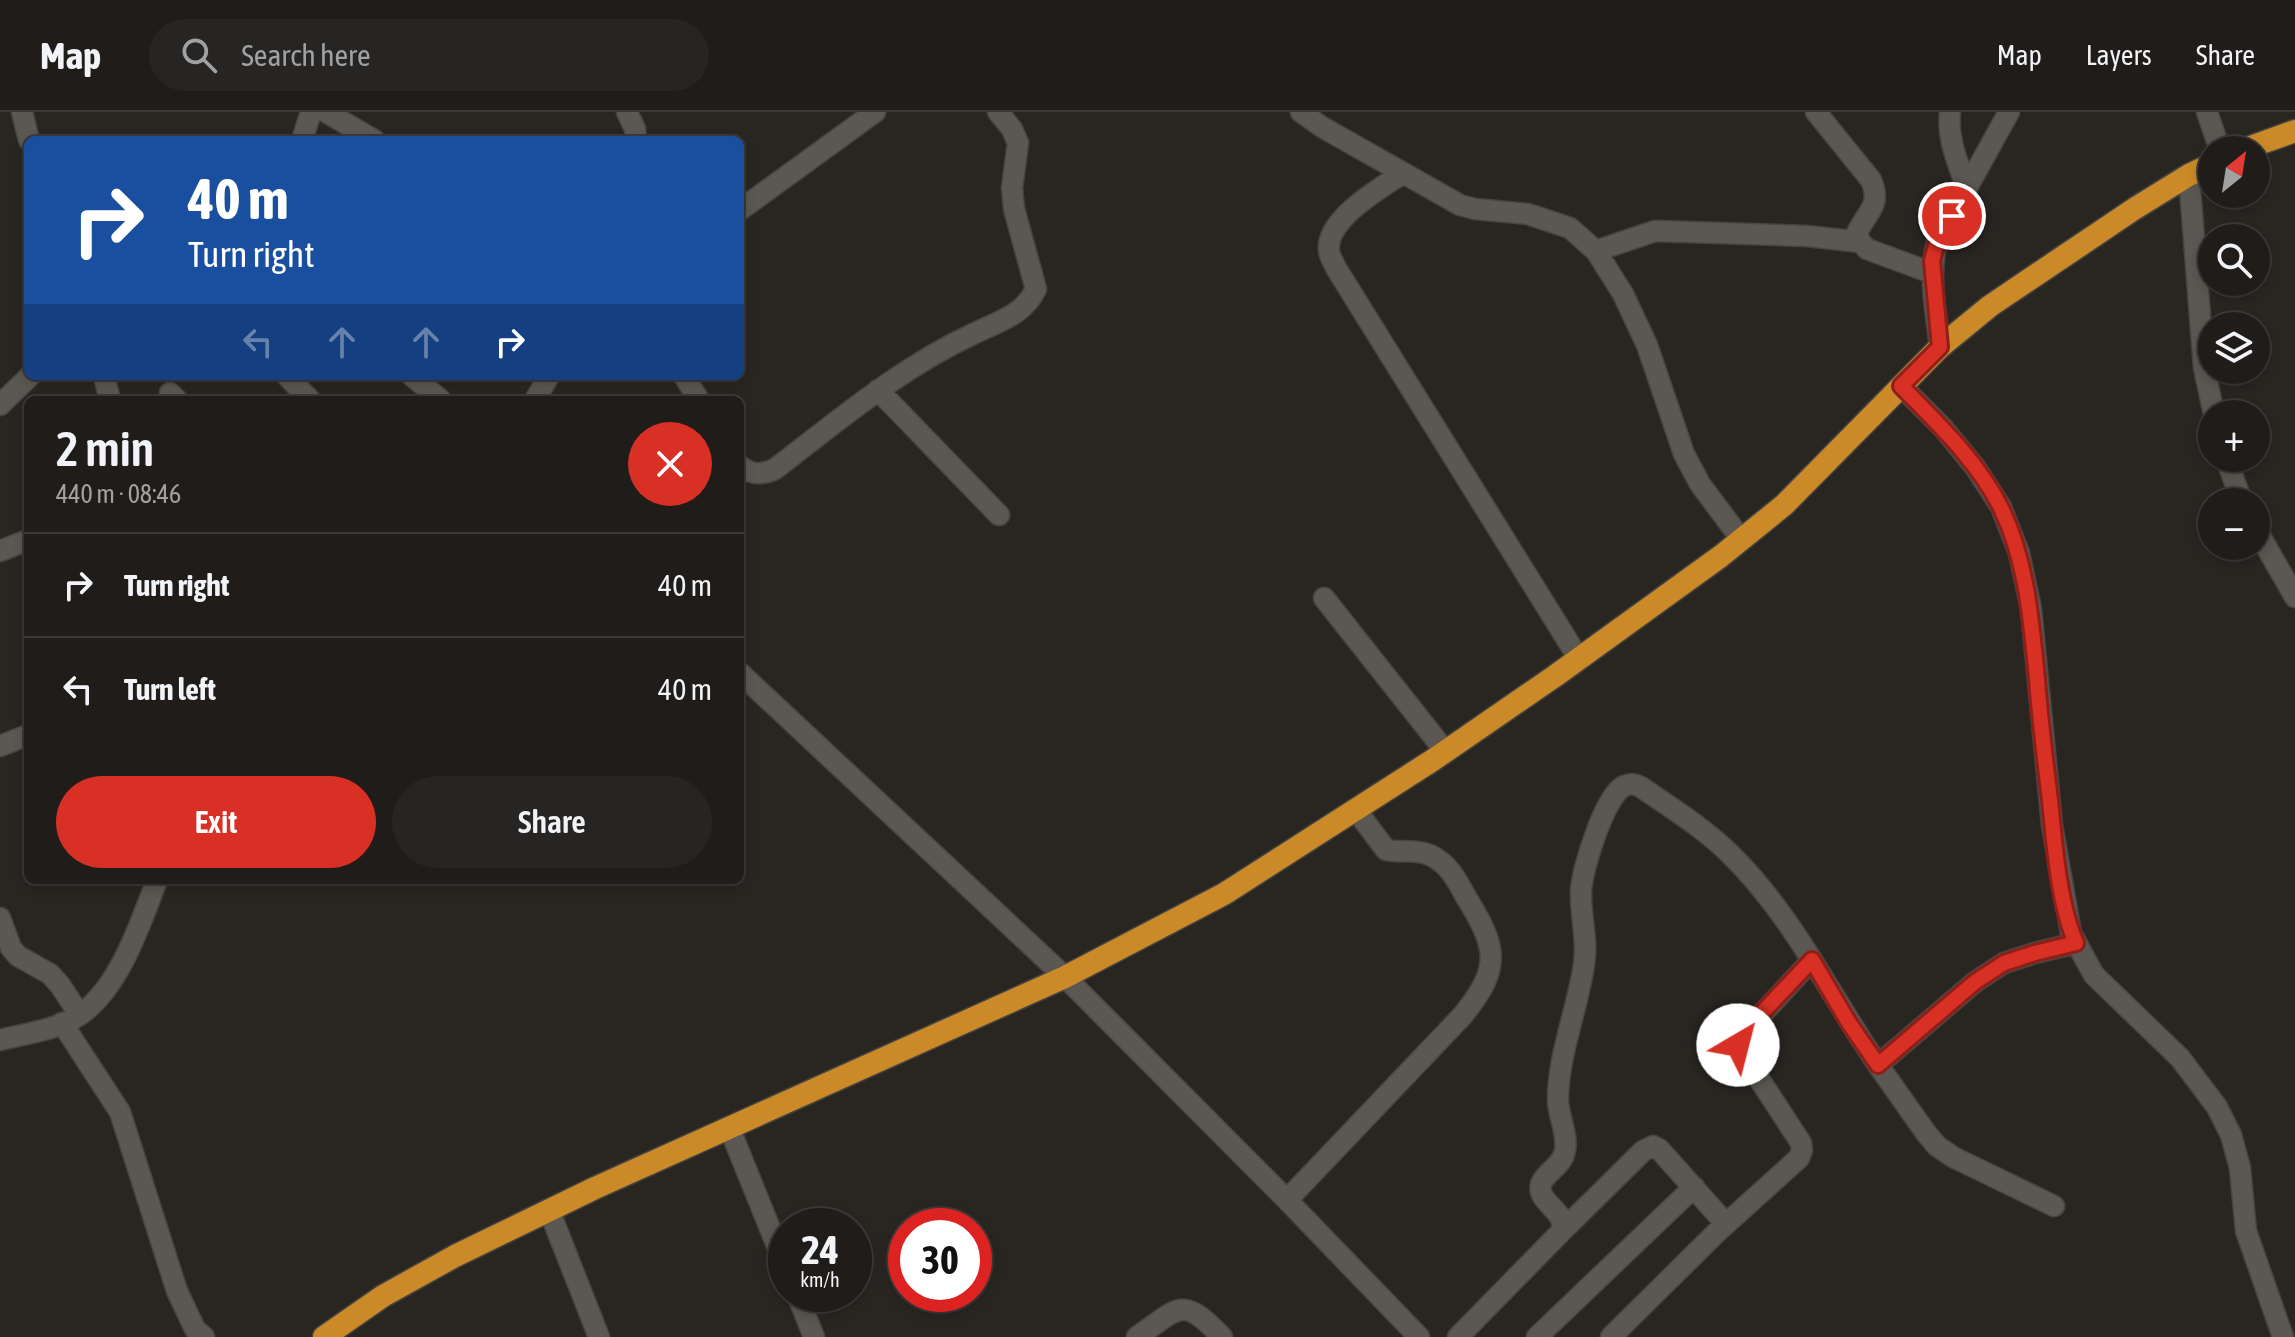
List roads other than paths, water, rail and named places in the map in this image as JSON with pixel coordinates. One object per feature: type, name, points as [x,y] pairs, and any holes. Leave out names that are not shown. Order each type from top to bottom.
[{"type":"highway","points":[[2270,140],[2295,131]]},
{"type":"highway","points":[[325,1337],[383,1296],[455,1256],[729,1127],[1065,977],[1224,894],[1356,810],[1579,659],[1741,539],[1784,505],[1940,347],[1990,306],[2198,171]]},
{"type":"street","points":[[22,112],[28,136]]},
{"type":"street","points":[[303,136],[311,112]]},
{"type":"street","points":[[326,112],[367,136]]},
{"type":"street","points":[[627,112],[636,136]]},
{"type":"street","points":[[744,207],[875,112]]},
{"type":"street","points":[[744,468],[756,474],[775,469],[918,362],[1012,316],[1029,304],[1036,289],[1014,209],[1012,188],[1018,143],[1012,129],[998,112]]},
{"type":"street","points":[[1301,112],[1460,205],[1528,214],[1570,228],[1596,251],[1623,294],[1647,345],[1684,454],[1700,484],[1741,539]]},
{"type":"street","points":[[1816,112],[1871,180],[1877,193],[1876,203],[1857,233],[1860,242],[1867,249],[1932,273]]},
{"type":"street","points":[[1950,112],[1950,138],[1967,189]]},
{"type":"street","points":[[1940,347],[1932,273],[1937,242],[2009,112]]},
{"type":"street","points":[[2207,112],[2215,136]]},
{"type":"street","points":[[1403,173],[1358,204],[1340,222],[1331,237],[1329,251],[1336,268],[1579,659]]},
{"type":"street","points":[[2189,175],[2204,368],[2211,400]]},
{"type":"street","points":[[1596,251],[1655,231],[1807,236],[1860,242]]},
{"type":"street","points":[[0,405],[26,380]]},
{"type":"street","points":[[291,380],[306,396]]},
{"type":"street","points":[[417,380],[436,396]]},
{"type":"street","points":[[1901,386],[1943,428],[1975,467],[2001,507],[2019,553],[2031,609],[2052,825],[2065,907],[2076,943],[2094,975],[2180,1058],[2217,1107],[2231,1135],[2240,1168],[2246,1231],[2283,1337]]},
{"type":"street","points":[[878,390],[999,515]]},
{"type":"street","points":[[0,551],[24,542]]},
{"type":"street","points":[[2270,553],[2295,597]]},
{"type":"street","points":[[1324,598],[1445,751]]},
{"type":"street","points":[[744,677],[1065,977],[1419,1337]]},
{"type":"street","points":[[0,746],[24,737]]},
{"type":"street","points":[[1562,1231],[1562,1217],[1540,1189],[1566,1149],[1558,1101],[1560,1077],[1585,962],[1581,894],[1584,868],[1593,839],[1616,791],[1633,784],[1728,852],[1759,885],[1812,960],[1849,1023],[1937,1146],[1953,1157],[2054,1206]]},
{"type":"street","points":[[1287,1200],[1463,1015],[1483,991],[1490,970],[1491,948],[1484,926],[1452,873],[1443,863],[1424,853],[1386,850],[1356,810]]},
{"type":"street","points":[[0,1040],[70,1019],[104,990],[134,940],[155,884]]},
{"type":"street","points":[[0,918],[11,948],[18,956],[50,974],[70,1019],[120,1112],[177,1291],[195,1329],[204,1337]]},
{"type":"street","points":[[1878,1065],[1975,982],[2004,963],[2076,943]]},
{"type":"street","points":[[1611,1337],[1726,1224],[1794,1164],[1802,1150],[1801,1143],[1741,1051],[1738,1040],[1812,960]]},
{"type":"street","points":[[729,1127],[768,1223]]},
{"type":"street","points":[[1458,1337],[1649,1147],[1659,1149],[1726,1224]]},
{"type":"street","points":[[1537,1337],[1694,1187]]},
{"type":"street","points":[[549,1210],[599,1337]]},
{"type":"street","points":[[1137,1337],[1179,1309],[1189,1308],[1200,1314],[1222,1337]]},
{"type":"street","points":[[804,1312],[814,1337]]}]
